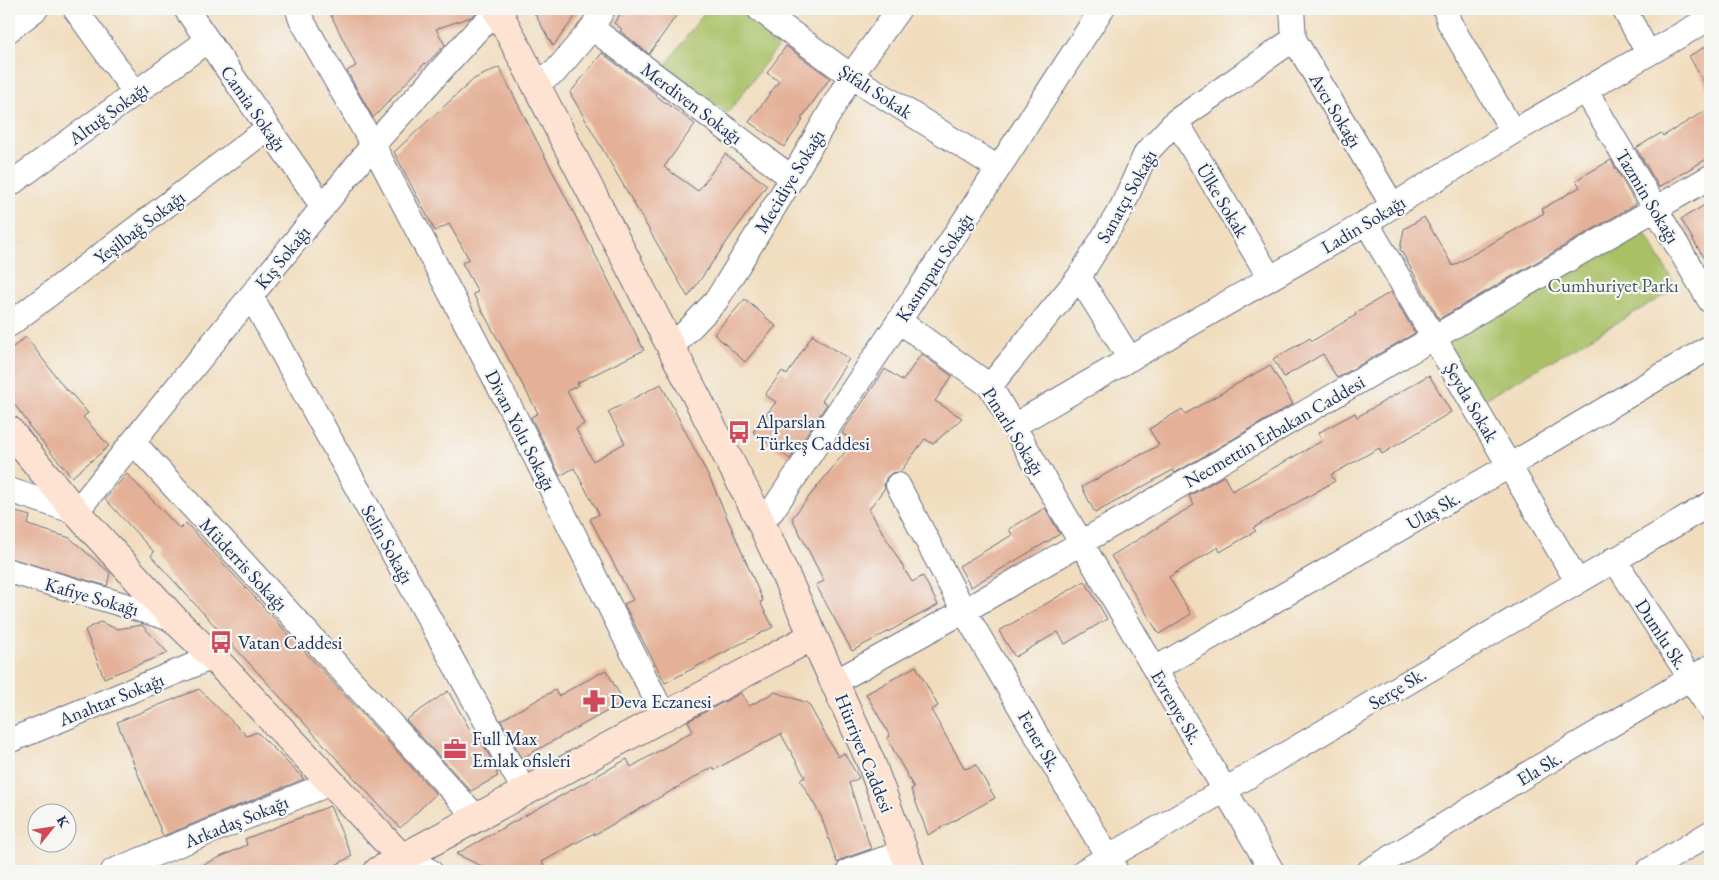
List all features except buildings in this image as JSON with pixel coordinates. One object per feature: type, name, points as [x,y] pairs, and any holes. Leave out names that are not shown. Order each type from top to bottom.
[{"type":"street","points":[[9,30],[36,9]]},
{"type":"street","points":[[75,9],[136,94]]},
{"type":"street","name":"Camia Sokağı","points":[[186,9],[323,207]]},
{"type":"street","name":"Divan Yolu Sokağı","points":[[298,9],[300,17],[373,145],[526,438],[664,716]]},
{"type":"street","name":"Şifalı Sokak","points":[[759,9],[851,76],[998,168]]},
{"type":"street","name":"Mecidiye Sokağı","points":[[671,348],[716,301],[792,178],[851,76],[899,9]]},
{"type":"street","name":"Kasımpatı Sokağı","points":[[760,520],[772,511],[899,321],[1102,9]]},
{"type":"street","name":"Avcı Sokağı","points":[[1292,9],[1294,39],[1393,206]]},
{"type":"street","points":[[1444,9],[1449,22],[1513,132]]},
{"type":"street","points":[[1624,9],[1648,53]]},
{"type":"street","points":[[378,871],[813,636],[760,520],[498,11]]},
{"type":"street","name":"Kış Sokağı","points":[[76,512],[373,145],[478,29],[498,11]]},
{"type":"street","name":"Ladin Sokağı","points":[[1013,426],[1366,222],[1513,132],[1710,18]]},
{"type":"street","points":[[534,83],[555,72],[598,19]]},
{"type":"street","name":"Merdiven Sokağı","points":[[598,19],[792,178]]},
{"type":"street","name":"Sanatçı Sokağı","points":[[990,386],[1080,277],[1122,208],[1146,153],[1176,121],[1294,39]]},
{"type":"street","name":"Altuğ Sokağı","points":[[9,185],[208,41]]},
{"type":"street","name":"Tazmin Sokağı","points":[[1586,91],[1710,301]]},
{"type":"street","name":"Ülke Sokak","points":[[1176,121],[1270,278]]},
{"type":"street","name":"Yeşilbağ Sokağı","points":[[9,325],[268,128]]},
{"type":"street","name":"Necmettin Erbakan Caddesi","points":[[836,682],[964,612],[1710,176]]},
{"type":"street","name":"Şeyda Sokak","points":[[1366,222],[1577,581]]},
{"type":"street","points":[[1080,277],[1130,359]]},
{"type":"street","name":"Selin Sokağı","points":[[251,296],[525,792]]},
{"type":"street","name":"Pınarlı Sokağı","points":[[899,321],[990,386],[1081,543]]},
{"type":"street","name":"Ulaş Sk.","points":[[1155,669],[1510,466],[1710,347]]},
{"type":"street","points":[[9,430],[76,512],[175,620],[213,657],[402,858],[430,871]]},
{"type":"street","name":"Müderris Sokağı","points":[[133,442],[477,818]]},
{"type":"street","name":"Fener Sk.","points":[[898,485],[964,612],[1112,864]]},
{"type":"street","points":[[9,490],[76,512]]},
{"type":"street","name":"Serçe Sk.","points":[[1084,871],[1112,864],[1225,790],[1710,504]]},
{"type":"street","name":"Evrenye Sk.","points":[[1081,543],[1272,871]]},
{"type":"street","name":"Dumlu Sk.","points":[[1614,559],[1700,673],[1710,709]]},
{"type":"street","name":"Kafiye Sokağı","points":[[9,571],[175,620]]},
{"type":"street","name":"Hürriyet Caddesi","points":[[813,636],[836,682],[870,760],[908,861]]},
{"type":"street","name":"Anahtar Sokağı","points":[[9,741],[213,657]]},
{"type":"street","name":"Ela Sk.","points":[[1369,871],[1539,767],[1700,673]]},
{"type":"street","name":"Arkadaş Sokağı","points":[[113,871],[331,783]]},
{"type":"street","points":[[1648,871],[1710,833]]},
{"type":"street","points":[[848,871],[908,861]]},
{"type":"green space","points":[[707,9],[745,9],[784,38],[728,113],[665,66]]},
{"type":"green space","name":"Cumhuriyet Parkı","points":[[1642,228],[1677,288],[1480,402],[1445,343]]},
{"type":"place","name":"Alparslan Türkeş Caddesi","points":[[739,432]]},
{"type":"place","name":"Vatan Caddesi","points":[[221,642]]},
{"type":"place","name":"Deva Eczanesi","points":[[594,701]]},
{"type":"place","name":"Full Max Emlak ofisleri","points":[[455,749]]}]
